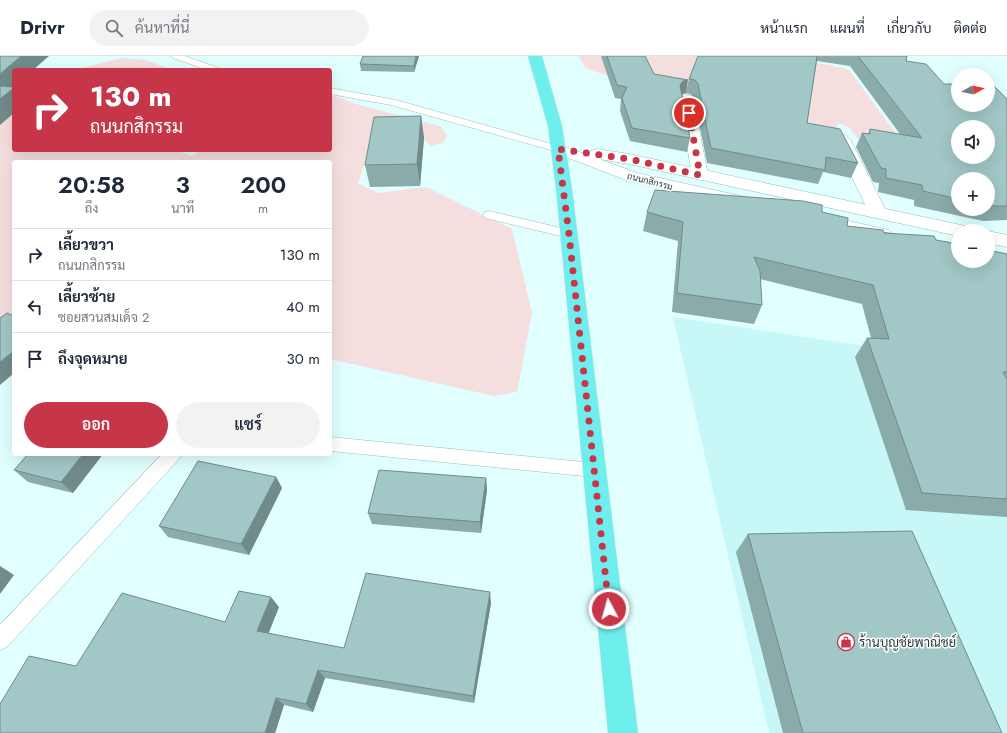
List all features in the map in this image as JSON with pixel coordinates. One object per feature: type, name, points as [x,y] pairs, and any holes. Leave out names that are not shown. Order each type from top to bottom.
[{"type":"main road","points":[[535,56],[555,126],[558,149],[569,234],[623,733]]},
{"type":"main road","points":[[686,98],[700,175]]},
{"type":"main road","points":[[838,131],[878,213]]},
{"type":"main road","name":"ถนนกสิกรรม","points":[[558,149],[629,159],[951,229]]},
{"type":"main road","name":"ถนนกสิกรรม","points":[[558,149],[632,177],[748,203]]},
{"type":"main road","points":[[803,216],[896,236]]},
{"type":"main road","points":[[995,238],[1007,241]]},
{"type":"lane","points":[[176,56],[210,68]]},
{"type":"lane","points":[[332,92],[392,102],[558,149]]},
{"type":"lane","points":[[489,214],[569,234]]},
{"type":"lane","points":[[332,444],[594,470]]},
{"type":"lane","points":[[0,640],[171,456]]},
{"type":"shaded area","points":[[578,56],[748,56],[830,65],[849,70],[906,147],[858,139],[849,127],[838,123],[832,139],[694,96],[678,96],[593,71],[586,68]]},
{"type":"shaded area","points":[[121,58],[146,60],[167,68],[83,68]]},
{"type":"shaded area","points":[[0,85],[12,86],[12,152],[181,152],[192,156],[198,152],[332,152],[332,96],[440,126],[447,135],[443,143],[431,146],[413,130],[376,132],[358,183],[378,193],[426,187],[512,229],[532,313],[517,392],[494,396],[332,359],[332,160],[12,160],[12,340],[0,345]]},
{"type":"shaded area","points":[[673,317],[977,363],[1007,426],[1007,733],[769,733]]},
{"type":"building","points":[[0,56],[21,56],[0,74]]},
{"type":"building","points":[[363,56],[416,56],[414,66],[360,64]]},
{"type":"building","points":[[607,56],[645,56],[654,74],[688,80],[683,81],[680,85],[690,138],[632,128],[622,98],[627,87],[617,85]]},
{"type":"building","points":[[698,56],[817,56],[807,123],[840,129],[858,163],[826,157],[825,170],[711,148],[698,84],[695,80],[689,79]]},
{"type":"building","points":[[858,56],[907,56],[906,61],[926,64],[944,84],[951,84],[951,112],[995,112],[995,87],[1007,99],[1007,206],[995,206],[995,172],[951,172],[951,197],[923,191],[922,185],[886,178],[886,169],[881,168],[862,133],[870,134],[870,129],[922,138]]},
{"type":"building","points":[[0,86],[12,87],[12,90],[0,99]]},
{"type":"building","points":[[421,116],[417,164],[365,165],[374,117]]},
{"type":"building","points":[[655,190],[803,201],[822,205],[822,212],[848,218],[847,226],[883,230],[884,233],[934,236],[936,240],[951,243],[951,268],[995,268],[995,251],[1007,254],[1007,372],[1003,372],[1007,379],[1007,499],[922,493],[867,338],[889,339],[873,285],[754,257],[760,271],[762,305],[677,293],[683,222],[647,212]]},
{"type":"building","points":[[7,313],[12,315],[12,353],[0,362],[0,318]]},
{"type":"building","points":[[26,456],[81,456],[61,482],[14,470]]},
{"type":"building","points":[[198,461],[276,477],[241,544],[159,526]]},
{"type":"building","points":[[379,470],[486,478],[480,522],[368,513]]},
{"type":"building","name":"ร้านบุญชัยพาณิชย์","points":[[912,531],[1002,733],[803,733],[748,534]]},
{"type":"building","points":[[366,573],[490,592],[473,696],[318,670],[306,704],[276,698],[265,733],[0,733],[0,704],[29,656],[76,666],[122,593],[225,622],[239,591],[271,597],[257,631],[344,648]]},
{"type":"place","name":"ร้านบุญชัยพาณิชย์","points":[[846,642]]},
{"type":"route","points":[[609,609],[569,234],[558,149],[629,159],[700,175],[689,113]]}]
